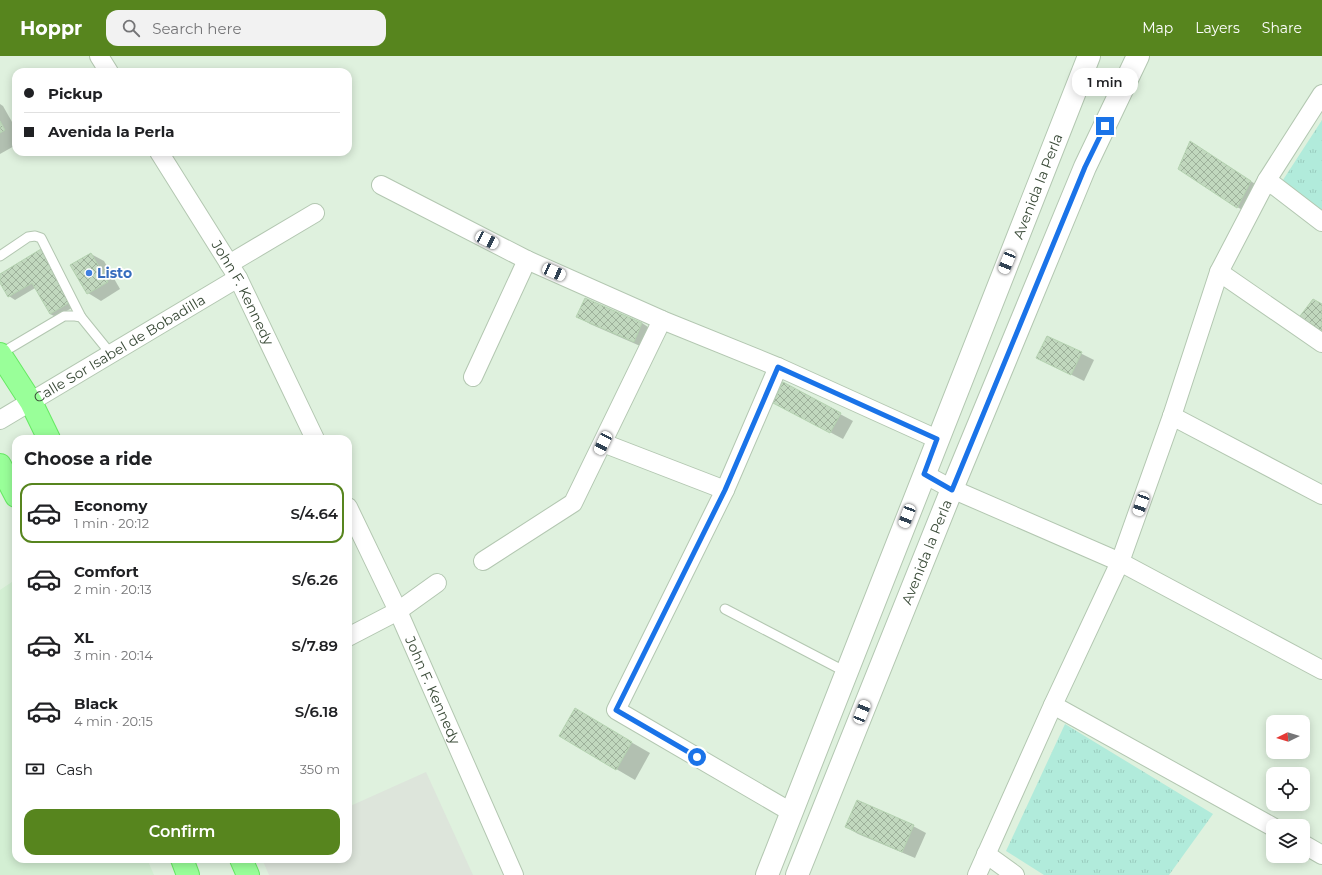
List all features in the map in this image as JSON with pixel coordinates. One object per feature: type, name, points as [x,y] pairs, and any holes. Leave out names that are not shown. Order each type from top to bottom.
[{"type":"main road","points":[[0,354],[31,402],[47,435]]},
{"type":"main road","points":[[0,465],[12,488]]},
{"type":"main road","points":[[184,863],[188,875]]},
{"type":"main road","points":[[243,863],[248,875]]},
{"type":"street","points":[[99,56],[106,68]]},
{"type":"street","name":"Avenida la Perla","points":[[767,875],[1088,56]]},
{"type":"street","name":"Avenida la Perla","points":[[797,875],[952,490],[1085,167],[1138,56]]},
{"type":"street","points":[[977,875],[1053,705],[1120,562],[1172,416],[1219,272],[1267,180],[1322,94]]},
{"type":"street","name":"John F. Kennedy","points":[[162,156],[234,271],[313,435]]},
{"type":"street","points":[[1267,180],[1322,222]]},
{"type":"street","points":[[381,186],[527,260],[662,320],[778,367],[937,439]]},
{"type":"street","name":"Calle Sor Isabel de Bobadilla","points":[[0,420],[111,354],[234,271],[315,213]]},
{"type":"street","points":[[473,377],[527,260]]},
{"type":"street","points":[[1219,272],[1322,343]]},
{"type":"street","points":[[484,561],[573,503],[662,320]]},
{"type":"street","points":[[778,367],[725,490],[616,710],[791,812]]},
{"type":"street","points":[[1172,416],[1322,495]]},
{"type":"street","points":[[603,443],[725,490]]},
{"type":"street","points":[[924,474],[952,490],[1120,562],[1322,670]]},
{"type":"street","name":"John F. Kennedy","points":[[352,515],[398,611],[514,875]]},
{"type":"street","points":[[352,635],[398,611],[437,583]]},
{"type":"street","points":[[1053,705],[1266,823]]},
{"type":"street","points":[[1310,848],[1322,854]]},
{"type":"street","points":[[986,854],[1015,875]]},
{"type":"lane","points":[[0,256],[28,238],[35,236],[41,238],[81,317],[111,354]]},
{"type":"lane","points":[[0,354],[64,316],[81,317]]},
{"type":"lane","points":[[725,609],[846,672]]},
{"type":"shaded area","points":[[0,56],[1322,56],[1322,875],[0,875]]},
{"type":"shaded area","points":[[12,582],[12,863],[149,863],[154,875],[0,875],[0,590]]},
{"type":"shaded area","points":[[426,772],[473,875],[269,875],[264,863],[352,863],[352,805]]},
{"type":"green space","points":[[1322,120],[1322,213],[1281,183]]},
{"type":"green space","points":[[1065,724],[1213,814],[1169,875],[1044,875],[1006,851]]},
{"type":"building","points":[[0,121],[5,130],[0,133]]},
{"type":"building","points":[[1190,141],[1251,181],[1237,208],[1178,169]]},
{"type":"building","points":[[41,249],[72,301],[50,314],[32,283],[8,297],[0,283],[0,274]]},
{"type":"building","name":"Listo","points":[[91,253],[108,282],[87,294],[70,265]]},
{"type":"building","points":[[585,298],[642,323],[634,342],[576,317]]},
{"type":"building","points":[[1313,299],[1322,304],[1322,336],[1297,320]]},
{"type":"building","points":[[1047,336],[1082,352],[1071,375],[1036,358]]},
{"type":"building","points":[[783,382],[841,413],[830,433],[773,403]]},
{"type":"building","points":[[575,708],[632,742],[616,770],[559,736]]},
{"type":"building","points":[[857,800],[914,825],[902,852],[845,827]]},
{"type":"place","name":"Listo","points":[[89,273]]},
{"type":"route","points":[[697,757],[616,710],[725,490],[778,367],[937,439],[924,474],[952,490],[1085,167],[1105,126]]}]
